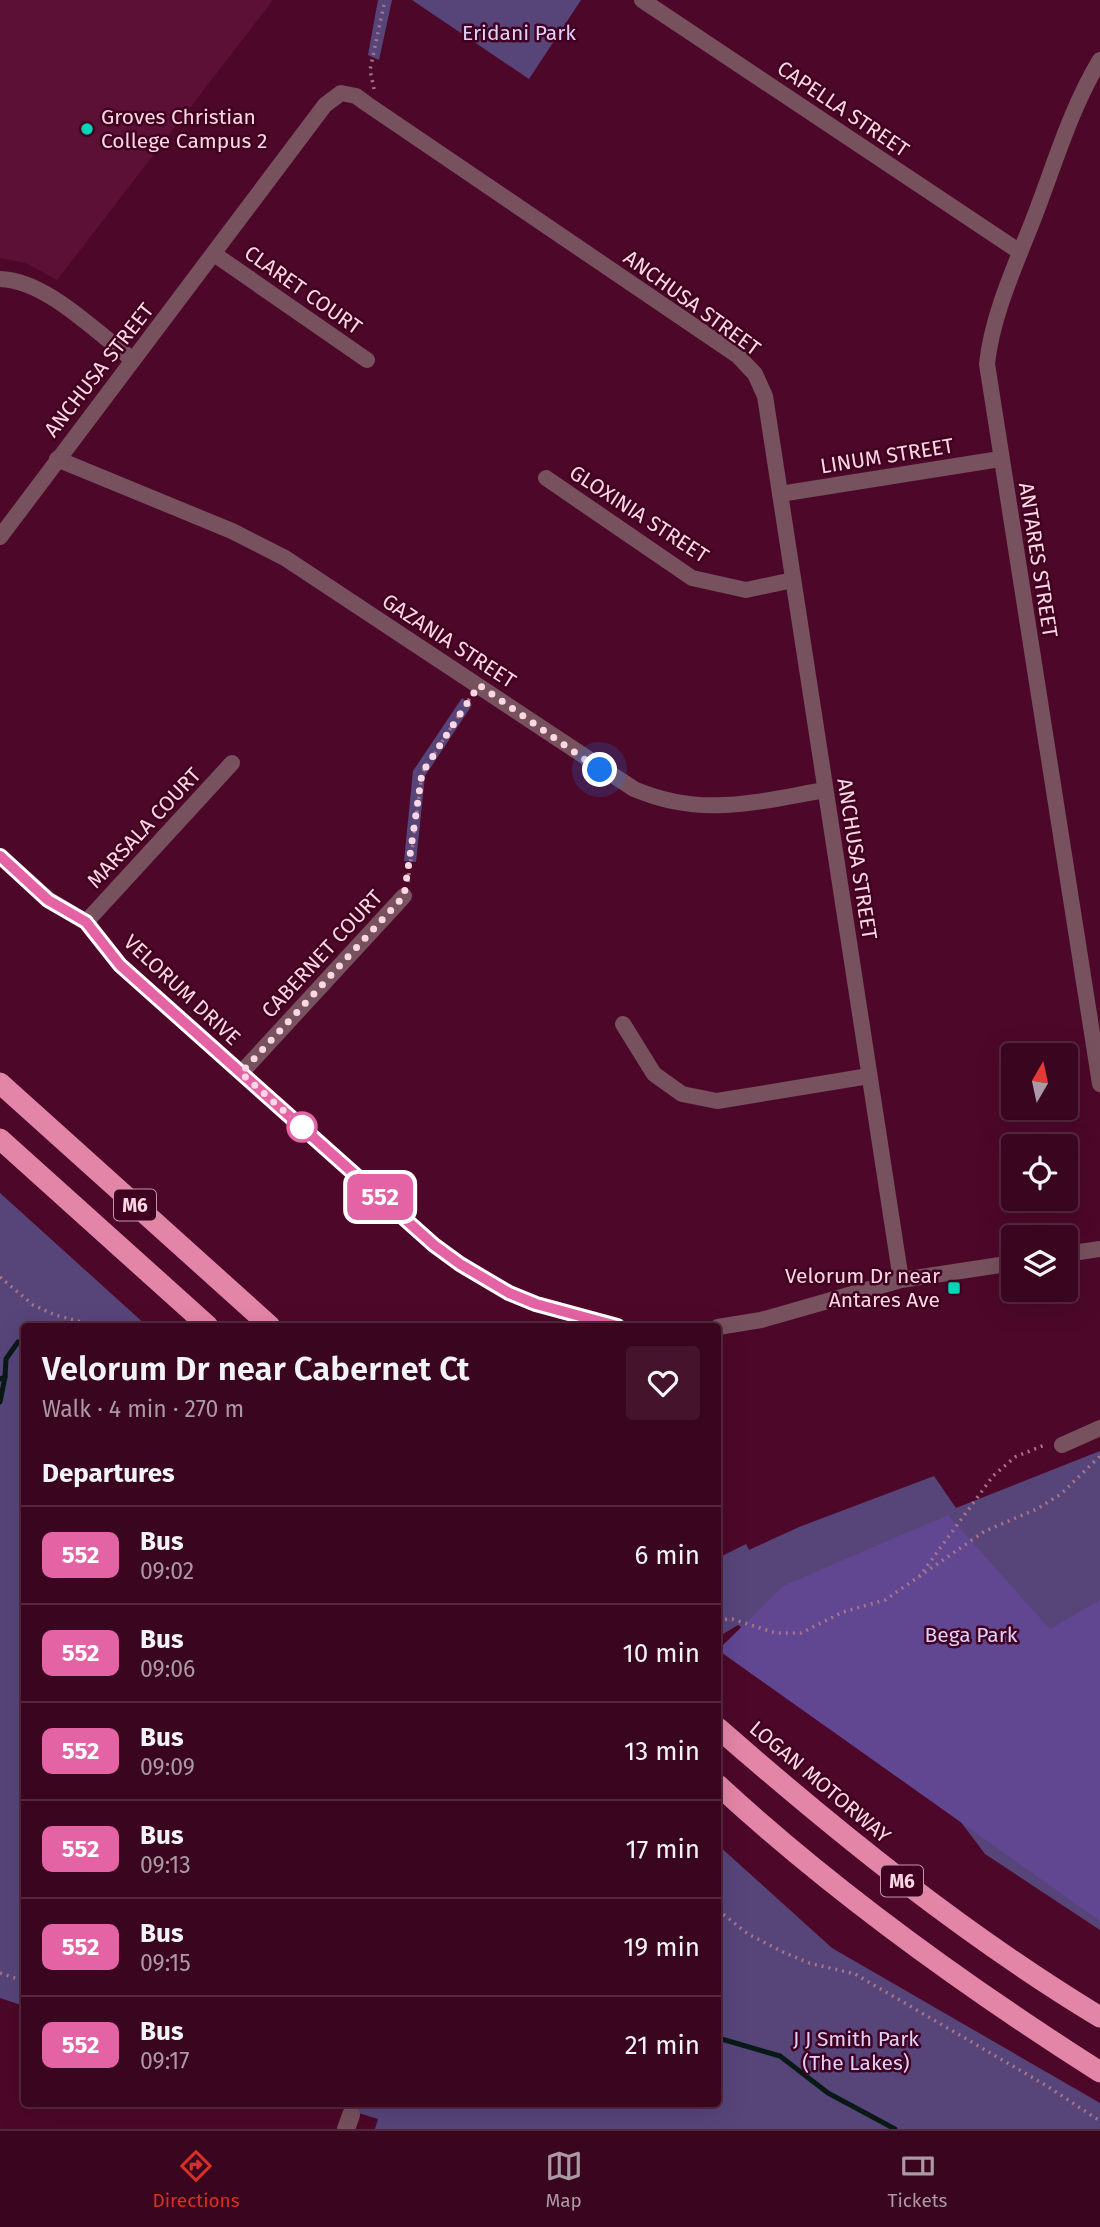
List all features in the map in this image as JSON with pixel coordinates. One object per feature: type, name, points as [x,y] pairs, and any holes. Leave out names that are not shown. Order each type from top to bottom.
[{"type":"highway","name":"M6","points":[[0,1083],[268,1323]]},
{"type":"highway","name":"M6","points":[[0,1139],[205,1323]]},
{"type":"highway","name":"LOGAN MOTORWAY","points":[[721,1730],[911,1888],[1000,1952],[1100,2017]]},
{"type":"highway","name":"M6","points":[[721,1788],[825,1877],[939,1964],[1100,2072]]},
{"type":"street","name":"CAPELLA STREET","points":[[642,0],[1020,253]]},
{"type":"street","name":"ANTARES STREET","points":[[1098,67],[1076,106],[1020,253],[989,349],[988,376],[1100,1084]]},
{"type":"street","name":"ANCHUSA STREET","points":[[0,537],[325,105],[341,93],[356,96],[738,356],[755,374],[765,396],[901,1280]]},
{"type":"street","name":"CLARET COURT","points":[[214,254],[368,360]]},
{"type":"street","points":[[0,279],[13,279],[41,290],[133,360]]},
{"type":"street","name":"GAZANIA STREET","points":[[57,459],[232,531],[285,558],[479,685],[600,770],[663,802],[723,807],[825,790]]},
{"type":"street","name":"LINUM STREET","points":[[780,494],[1000,459]]},
{"type":"street","name":"GLOXINIA STREET","points":[[546,478],[692,578],[746,590],[793,580]]},
{"type":"street","name":"MARSALA COURT","points":[[86,922],[232,763]]},
{"type":"street","name":"VELORUM DRIVE","points":[[0,856],[48,900],[86,922],[120,965],[434,1245],[509,1293],[536,1304],[607,1323]]},
{"type":"street","name":"CABERNET COURT","points":[[241,1073],[404,896]]},
{"type":"street","points":[[623,1024],[654,1074],[682,1094],[694,1097],[717,1101],[869,1076]]},
{"type":"street","points":[[1078,1252],[1100,1249]]},
{"type":"street","points":[[721,1327],[761,1320],[901,1280],[1001,1265]]},
{"type":"street","points":[[1062,1445],[1100,1428]]},
{"type":"path","points":[[367,104],[375,87],[370,70],[385,0]]},
{"type":"path","points":[[404,896],[422,773],[479,685]]},
{"type":"path","points":[[0,1277],[33,1305],[55,1315],[88,1323]]},
{"type":"path","points":[[918,1579],[927,1562],[993,1476],[1015,1458],[1035,1447],[1053,1443],[1062,1445]]},
{"type":"path","points":[[721,1620],[732,1619],[776,1633],[801,1633],[844,1612],[885,1600],[985,1531],[1061,1494],[1100,1456]]},
{"type":"path","points":[[721,1912],[748,1934],[783,1952],[809,1963],[855,1974],[1047,2086],[1100,2121]]},
{"type":"path","points":[[0,1973],[21,1980]]},
{"type":"shaded area","name":"Groves Christian College Campus 2","points":[[0,0],[273,0],[57,280],[26,263],[0,258]]},
{"type":"green space","points":[[378,0],[392,0],[379,60],[368,55]]},
{"type":"green space","name":"Eridani Park","points":[[412,0],[581,0],[529,79]]},
{"type":"green space","points":[[462,698],[472,705],[425,776],[416,862],[404,861],[413,771]]},
{"type":"green space","points":[[0,1193],[144,1323],[21,1323],[21,2005],[0,1998]]},
{"type":"green space","name":"Bega Park","points":[[1100,1451],[1100,1930],[985,1854],[899,1740],[738,1625],[721,1635],[721,1556],[746,1544],[749,1550],[799,1527],[934,1476],[956,1508]]},
{"type":"green space","name":"Bega Park","points":[[948,1515],[1050,1629],[1100,1600],[1100,1921],[721,1652],[721,1647],[783,1586]]},
{"type":"green space","name":"J J Smith Park (The Lakes)","points":[[721,1848],[832,1948],[1100,2103],[1100,2129],[375,2129],[378,2119],[340,2107],[721,2107]]},
{"type":"waterway","points":[[0,1379],[5,1377],[6,1359],[21,1342]]},
{"type":"waterway","points":[[0,1402],[5,1377]]},
{"type":"waterway","points":[[721,2039],[780,2056],[828,2093],[895,2129]]},
{"type":"bus line","name":"552","points":[[0,856],[48,900],[86,922],[120,965],[434,1245],[509,1293],[563,1314],[601,1323]]},
{"type":"place","name":"Groves Christian College Campus 2","points":[[87,129]]},
{"type":"place","name":"Velorum Dr near Antares Ave","points":[[954,1288]]},
{"type":"route","points":[[302,1127],[241,1073],[404,896],[409,877],[422,773],[479,685],[600,770]]}]
